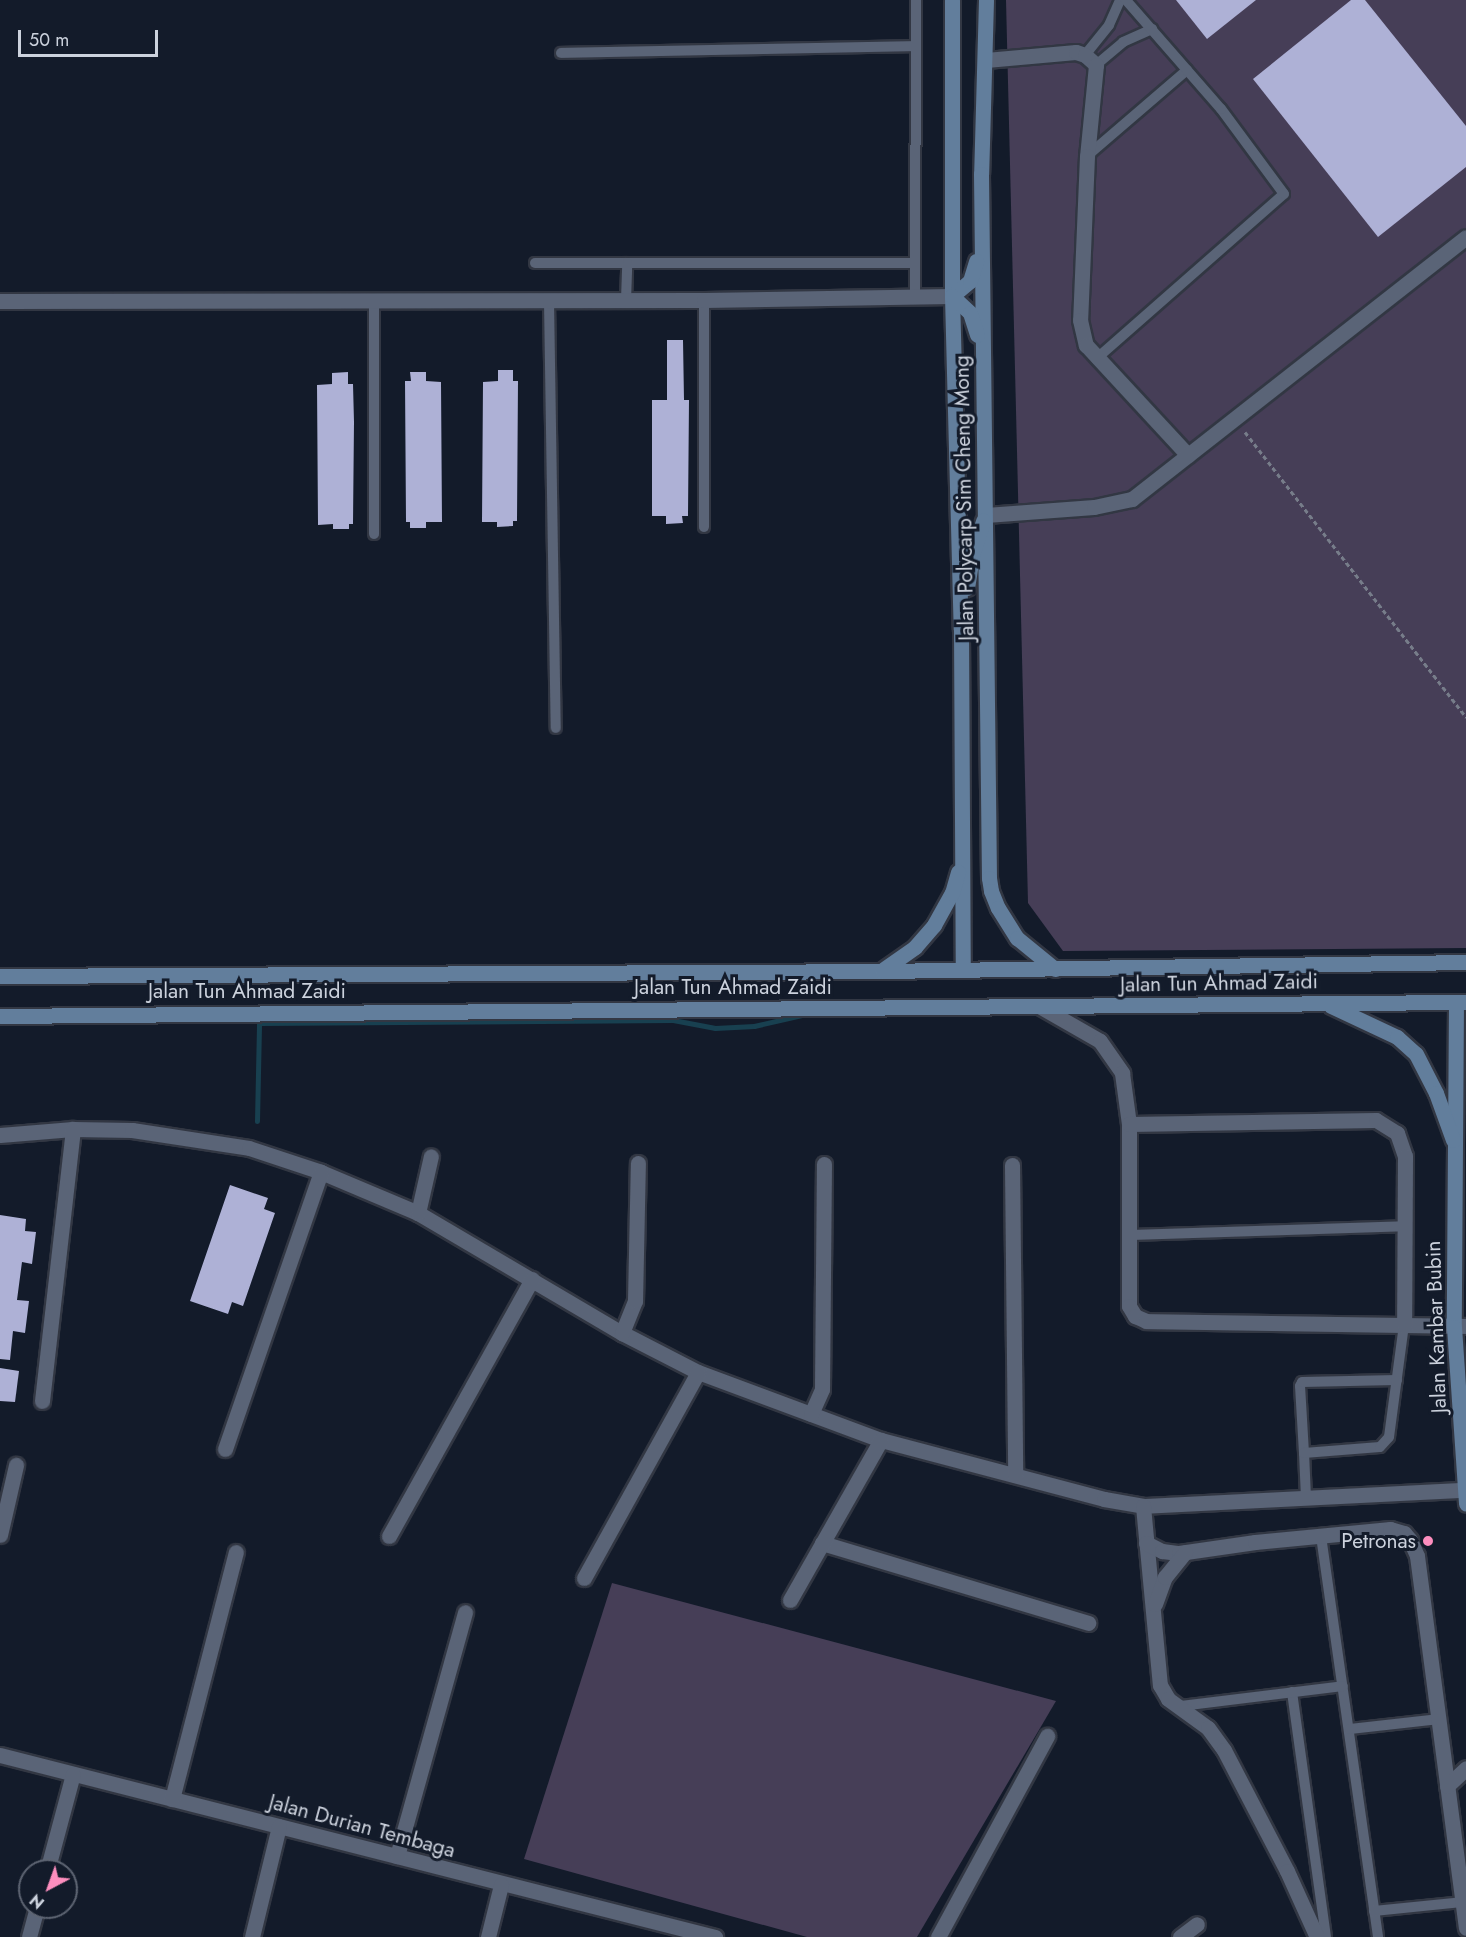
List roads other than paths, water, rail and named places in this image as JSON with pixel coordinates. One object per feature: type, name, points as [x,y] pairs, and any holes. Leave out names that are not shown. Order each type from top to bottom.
[{"type":"main road","name":"Jalan Polycarp Sim Cheng Mong","points":[[952,0],[952,296],[961,629],[963,970]]},
{"type":"main road","name":"Jalan Polycarp Sim Cheng Mong","points":[[986,0],[981,174],[991,891],[1017,939],[1055,969]]},
{"type":"main road","points":[[981,174],[976,185],[976,269],[970,281],[952,296],[963,304],[975,322],[983,370]]},
{"type":"main road","points":[[961,629],[973,552],[986,515]]},
{"type":"main road","points":[[882,971],[908,954],[934,925],[952,893],[962,854]]},
{"type":"main road","name":"Jalan Tun Ahmad Zaidi","points":[[0,976],[882,971],[1466,962]]},
{"type":"main road","points":[[1323,1002],[1397,1037],[1416,1054],[1436,1093],[1456,1148]]},
{"type":"main road","name":"Jalan Tun Ahmad Zaidi","points":[[0,1016],[1461,1002]]},
{"type":"main road","name":"Jalan Kambar Bubin","points":[[1461,1002],[1456,1148],[1465,1497]]},
{"type":"street","points":[[986,60],[1058,52],[1090,60],[1080,320],[1086,345],[1096,359],[1188,455]]},
{"type":"street","points":[[986,515],[1094,507],[1132,500],[1466,237]]},
{"type":"street","points":[[0,301],[549,301],[952,296]]},
{"type":"street","points":[[1039,1006],[1100,1041],[1122,1073],[1129,1124],[1129,1306],[1135,1316],[1146,1321],[1460,1326]]},
{"type":"street","points":[[1129,1124],[1376,1120],[1397,1133],[1405,1156],[1407,1227],[1404,1325]]},
{"type":"street","points":[[0,1135],[73,1129],[132,1130],[190,1137],[249,1148],[321,1172],[418,1213],[622,1333],[698,1372],[881,1440],[1104,1499],[1143,1506],[1306,1498],[1465,1497]]},
{"type":"street","points":[[42,1401],[73,1129]]},
{"type":"street","points":[[418,1213],[431,1156]]},
{"type":"street","points":[[622,1333],[635,1301],[638,1162]]},
{"type":"street","points":[[811,1414],[822,1389],[824,1164]]},
{"type":"street","points":[[1012,1165],[1015,1475]]},
{"type":"street","points":[[225,1449],[321,1172]]},
{"type":"street","points":[[389,1536],[532,1280]]},
{"type":"street","points":[[584,1578],[698,1372]]},
{"type":"street","points":[[790,1599],[881,1440]]},
{"type":"street","points":[[0,1536],[16,1465]]},
{"type":"street","points":[[1143,1506],[1160,1685],[1168,1699],[1181,1706],[1208,1728],[1224,1750],[1287,1871],[1317,1937]]},
{"type":"street","points":[[1146,1543],[1172,1553],[1390,1529],[1404,1533],[1410,1540],[1417,1556],[1466,1928]]},
{"type":"street","points":[[822,1543],[1088,1623]]},
{"type":"street","points":[[172,1799],[236,1552]]},
{"type":"street","points":[[1154,1607],[1166,1577],[1185,1552]]},
{"type":"street","points":[[397,1856],[465,1612]]},
{"type":"street","points":[[938,1937],[1047,1736]]},
{"type":"street","name":"Jalan Durian Tembaga","points":[[0,1755],[397,1856],[501,1885],[715,1937]]},
{"type":"street","points":[[1447,1786],[1466,1768]]},
{"type":"street","points":[[50,1859],[73,1774]]},
{"type":"street","points":[[252,1937],[279,1826]]},
{"type":"street","points":[[488,1937],[501,1885]]},
{"type":"street","points":[[29,1937],[34,1919]]},
{"type":"street","points":[[1180,1937],[1197,1924]]},
{"type":"lane","points":[[915,295],[913,263],[916,0]]},
{"type":"lane","points":[[1090,60],[1120,0]]},
{"type":"lane","points":[[1096,359],[1284,194],[1221,109],[1126,0]]},
{"type":"lane","points":[[1090,60],[1152,29]]},
{"type":"lane","points":[[561,52],[915,46]]},
{"type":"lane","points":[[1087,156],[1187,70]]},
{"type":"lane","points":[[536,263],[913,263]]},
{"type":"lane","points":[[626,300],[627,263]]},
{"type":"lane","points":[[704,300],[704,527]]},
{"type":"lane","points":[[374,301],[374,534]]},
{"type":"lane","points":[[549,301],[556,728]]},
{"type":"lane","points":[[1128,1235],[1407,1227]]},
{"type":"lane","points":[[1304,1453],[1380,1447],[1389,1437],[1404,1325]]},
{"type":"lane","points":[[1306,1498],[1300,1386],[1302,1382],[1397,1380]]},
{"type":"lane","points":[[1321,1536],[1350,1729],[1377,1937]]},
{"type":"lane","points":[[1181,1706],[1343,1686]]},
{"type":"lane","points":[[1292,1692],[1326,1937]]},
{"type":"lane","points":[[1350,1729],[1438,1719]]},
{"type":"lane","points":[[1374,1911],[1462,1902]]},
{"type":"waterway","points":[[257,1121],[259,1023],[673,1020],[715,1028],[754,1026],[802,1015]]},
{"type":"place","name":"Petronas","points":[[1428,1541]]}]
